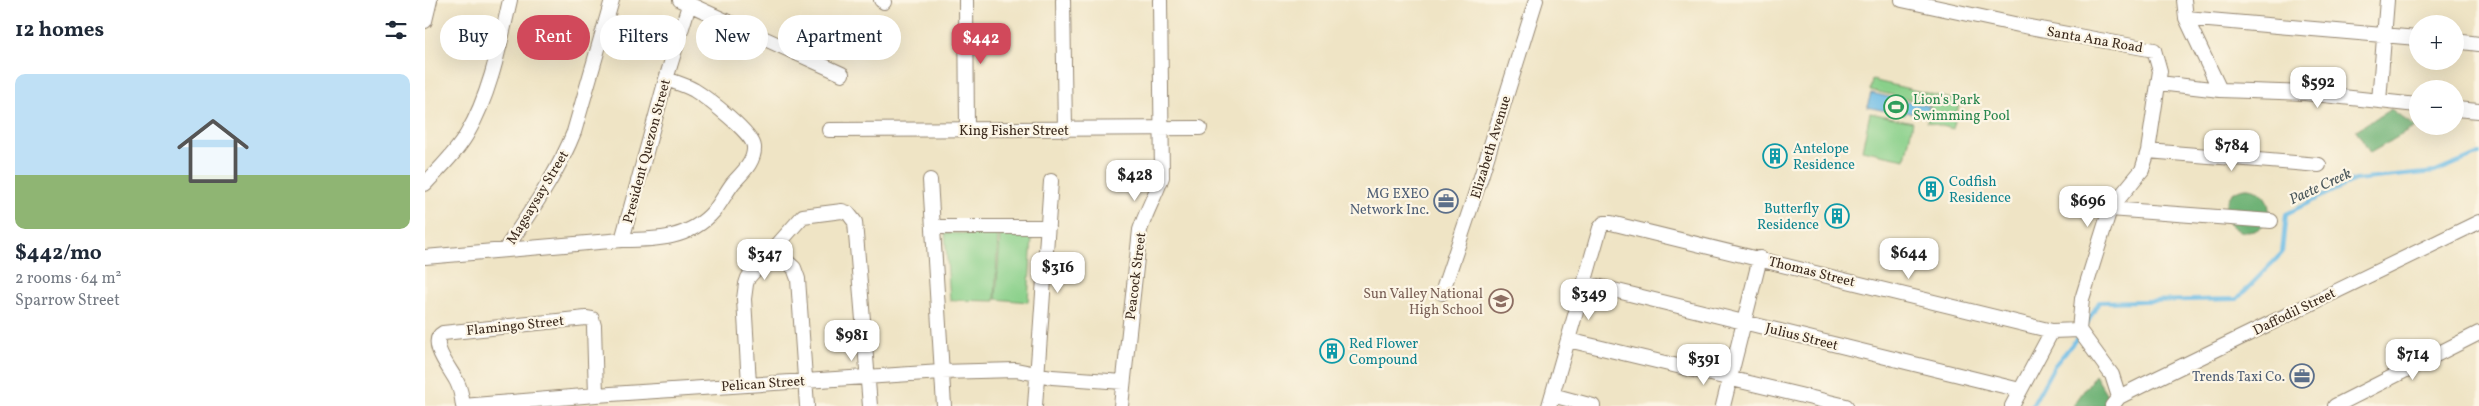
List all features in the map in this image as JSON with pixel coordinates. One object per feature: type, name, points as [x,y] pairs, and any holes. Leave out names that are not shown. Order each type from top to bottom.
[{"type":"street","points":[[425,21],[430,0]]},
{"type":"street","points":[[425,184],[455,151],[475,118],[494,63],[510,0]]},
{"type":"street","name":"Magsaysay Street","points":[[505,250],[550,182],[574,132],[612,0]]},
{"type":"street","points":[[966,0],[967,130]]},
{"type":"street","points":[[1063,0],[1065,130]]},
{"type":"street","name":"Peacock Street","points":[[1121,406],[1140,230],[1162,178],[1160,0]]},
{"type":"street","name":"Elizabeth Avenue","points":[[1442,293],[1479,186],[1536,0]]},
{"type":"street","name":"Santa Ana Road","points":[[1902,0],[2019,25],[2154,50],[2160,72],[2148,151],[2142,170],[2109,209],[2082,299],[2079,330]]},
{"type":"street","points":[[2184,0],[2186,18],[2220,90]]},
{"type":"street","points":[[2379,101],[2387,0]]},
{"type":"street","points":[[685,2],[842,74]]},
{"type":"street","name":"President Quezon Street","points":[[623,240],[685,2]]},
{"type":"street","points":[[2186,18],[2409,37]]},
{"type":"street","points":[[2464,43],[2479,44]]},
{"type":"street","points":[[425,257],[623,240],[652,240],[687,232],[714,210],[722,196],[750,163],[754,146],[747,133],[695,90],[665,79]]},
{"type":"street","points":[[2159,83],[2220,90],[2305,93],[2409,104]]},
{"type":"street","points":[[2464,110],[2479,111]]},
{"type":"street","name":"King Fisher Street","points":[[829,130],[1161,130],[1200,128]]},
{"type":"street","points":[[2148,151],[2319,165]]},
{"type":"street","points":[[930,180],[944,406]]},
{"type":"street","points":[[1035,406],[1051,181]]},
{"type":"street","points":[[2109,209],[2271,221]]},
{"type":"street","points":[[749,384],[744,290],[748,278],[803,216],[842,211],[852,217],[855,222],[869,375],[870,406]]},
{"type":"street","name":"Thomas Street","points":[[1585,283],[1601,228],[1604,223],[1611,222],[2052,332],[2079,330]]},
{"type":"street","name":"Daffodil Street","points":[[2116,402],[2479,222]]},
{"type":"street","points":[[933,226],[1048,227]]},
{"type":"street","points":[[773,249],[794,268],[798,279],[807,406]]},
{"type":"street","points":[[1723,406],[1760,258]]},
{"type":"street","points":[[1585,283],[1551,401],[1593,406]]},
{"type":"street","name":"Julius Street","points":[[1585,283],[2020,390]]},
{"type":"street","name":"Flamingo Street","points":[[463,406],[461,391],[440,354],[439,335],[443,333],[586,318],[592,319],[594,326],[596,394]]},
{"type":"street","points":[[2079,330],[2112,375],[2116,402]]},
{"type":"street","points":[[2012,406],[2052,332]]},
{"type":"street","points":[[2335,406],[2479,333]]},
{"type":"street","points":[[1568,340],[1846,406]]},
{"type":"street","name":"Pelican Street","points":[[463,406],[596,394],[805,381],[869,375],[941,372],[1016,370],[1052,377],[1123,382]]},
{"type":"green space","points":[[1872,80],[1960,101],[1953,129],[1927,122],[1931,104],[1870,90]]},
{"type":"green space","points":[[2391,109],[2409,122],[2409,130],[2370,153],[2356,130]]},
{"type":"green space","points":[[1870,113],[1913,122],[1905,159],[1862,150]]},
{"type":"green space","points":[[2243,188],[2251,188],[2263,194],[2269,210],[2263,226],[2251,232],[2243,232],[2231,226],[2225,214],[2225,206],[2231,194]]},
{"type":"green space","points":[[945,233],[998,234],[995,301],[950,300]]},
{"type":"green space","points":[[1000,235],[1032,237],[1028,302],[996,299]]},
{"type":"green space","points":[[2095,375],[2110,400],[2105,406],[2073,406]]},
{"type":"water","points":[[1871,93],[1929,106],[1926,117],[1906,112],[1905,115],[1867,107]]},
{"type":"waterway","name":"Paete Creek","points":[[2085,327],[2099,302],[2237,299],[2282,253],[2286,214],[2355,180],[2435,172],[2479,154]]},
{"type":"waterway","name":"Paete Creek","points":[[2032,406],[2054,366],[2078,337]]},
{"type":"place","name":"Lion's Park Swimming Pool","points":[[1896,107]]},
{"type":"place","name":"Antelope Residence","points":[[1775,156]]},
{"type":"place","name":"Codfish Residence","points":[[1931,189]]},
{"type":"place","name":"MG EXEO Network Inc.","points":[[1446,201]]},
{"type":"place","name":"Butterfly Residence","points":[[1837,216]]},
{"type":"place","name":"Sun Valley National High School","points":[[1501,301]]},
{"type":"place","name":"Red Flower Compound","points":[[1332,351]]},
{"type":"place","name":"Trends Taxi Co.","points":[[2302,376]]}]
